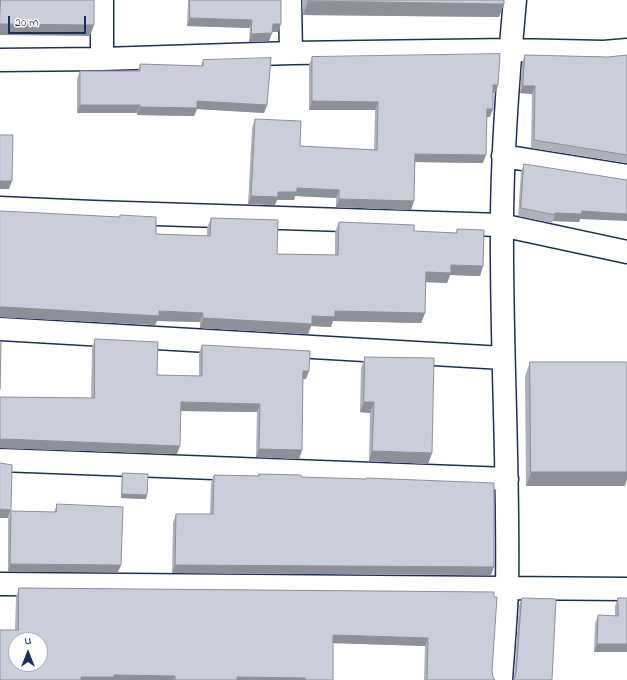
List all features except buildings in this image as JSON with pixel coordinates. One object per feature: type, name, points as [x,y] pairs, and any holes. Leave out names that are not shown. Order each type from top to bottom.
[{"type":"street","points":[[102,0],[102,59]]},
{"type":"street","points":[[290,0],[291,53]]},
{"type":"street","points":[[501,680],[507,589],[507,479],[503,358],[503,156],[515,0]]},
{"type":"street","points":[[0,60],[102,59],[291,53],[510,50],[604,52],[627,50]]},
{"type":"street","points":[[503,156],[627,176]]},
{"type":"street","points":[[0,208],[502,225],[627,252]]},
{"type":"street","points":[[0,329],[503,358]]},
{"type":"street","points":[[0,460],[507,479]]},
{"type":"street","points":[[0,584],[627,590]]}]
